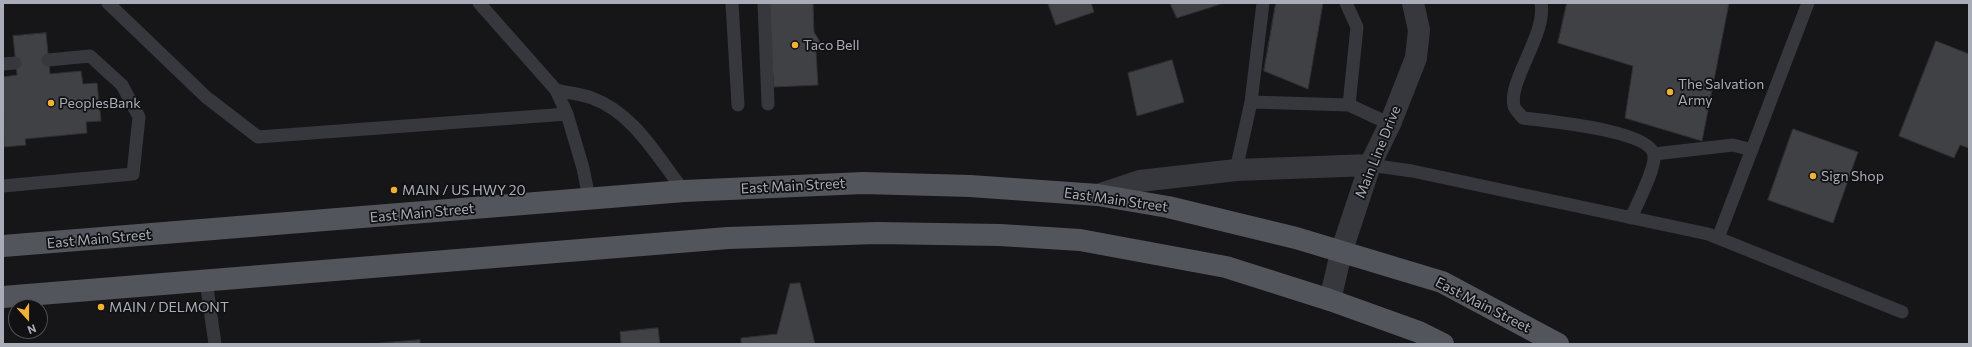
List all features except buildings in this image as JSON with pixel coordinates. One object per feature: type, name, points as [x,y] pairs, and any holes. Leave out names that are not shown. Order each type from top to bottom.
[{"type":"main road","name":"East Main Street","points":[[3,246],[589,198],[684,192],[863,183],[970,186],[1098,195],[1168,207],[1296,238],[1442,282],[1558,344]]},
{"type":"main road","points":[[3,297],[728,238],[877,233],[1000,234],[1080,240],[1226,267],[1330,300],[1419,332],[1443,344]]},
{"type":"street","name":"Main Line Drive","points":[[1330,300],[1342,253],[1370,165],[1390,124],[1416,58],[1419,30],[1413,3]]},
{"type":"street","points":[[1098,195],[1140,181],[1236,170],[1370,165]]},
{"type":"lane","points":[[108,3],[206,97],[258,137],[567,114]]},
{"type":"lane","points":[[479,3],[556,90],[567,114],[583,168],[589,198]]},
{"type":"lane","points":[[732,3],[738,106]]},
{"type":"lane","points":[[764,3],[768,104]]},
{"type":"lane","points":[[1236,170],[1251,102],[1263,3]]},
{"type":"lane","points":[[1346,3],[1358,26],[1349,105]]},
{"type":"lane","points":[[1542,3],[1543,11],[1533,44],[1513,95],[1514,107],[1523,118],[1591,126],[1624,135],[1649,146],[1654,154],[1655,164],[1632,218]]},
{"type":"lane","points":[[1718,238],[1808,3]]},
{"type":"lane","points":[[3,186],[133,174],[139,117],[122,85],[90,56],[48,60]]},
{"type":"lane","points":[[556,90],[592,98],[622,114],[664,162],[684,192]]},
{"type":"lane","points":[[1251,102],[1349,105],[1390,124]]},
{"type":"lane","points":[[1654,154],[1733,145],[1752,150]]},
{"type":"lane","points":[[1370,165],[1412,171],[1708,234],[1902,312]]},
{"type":"lane","points":[[206,281],[215,344]]},
{"type":"place","name":"Taco Bell","points":[[795,45]]},
{"type":"place","name":"The Salvation Army","points":[[1670,92]]},
{"type":"place","name":"PeoplesBank","points":[[51,103]]},
{"type":"place","name":"Sign Shop","points":[[1813,176]]},
{"type":"place","name":"MAIN / US HWY 20","points":[[394,190]]},
{"type":"place","name":"MAIN / DELMONT","points":[[101,307]]}]
